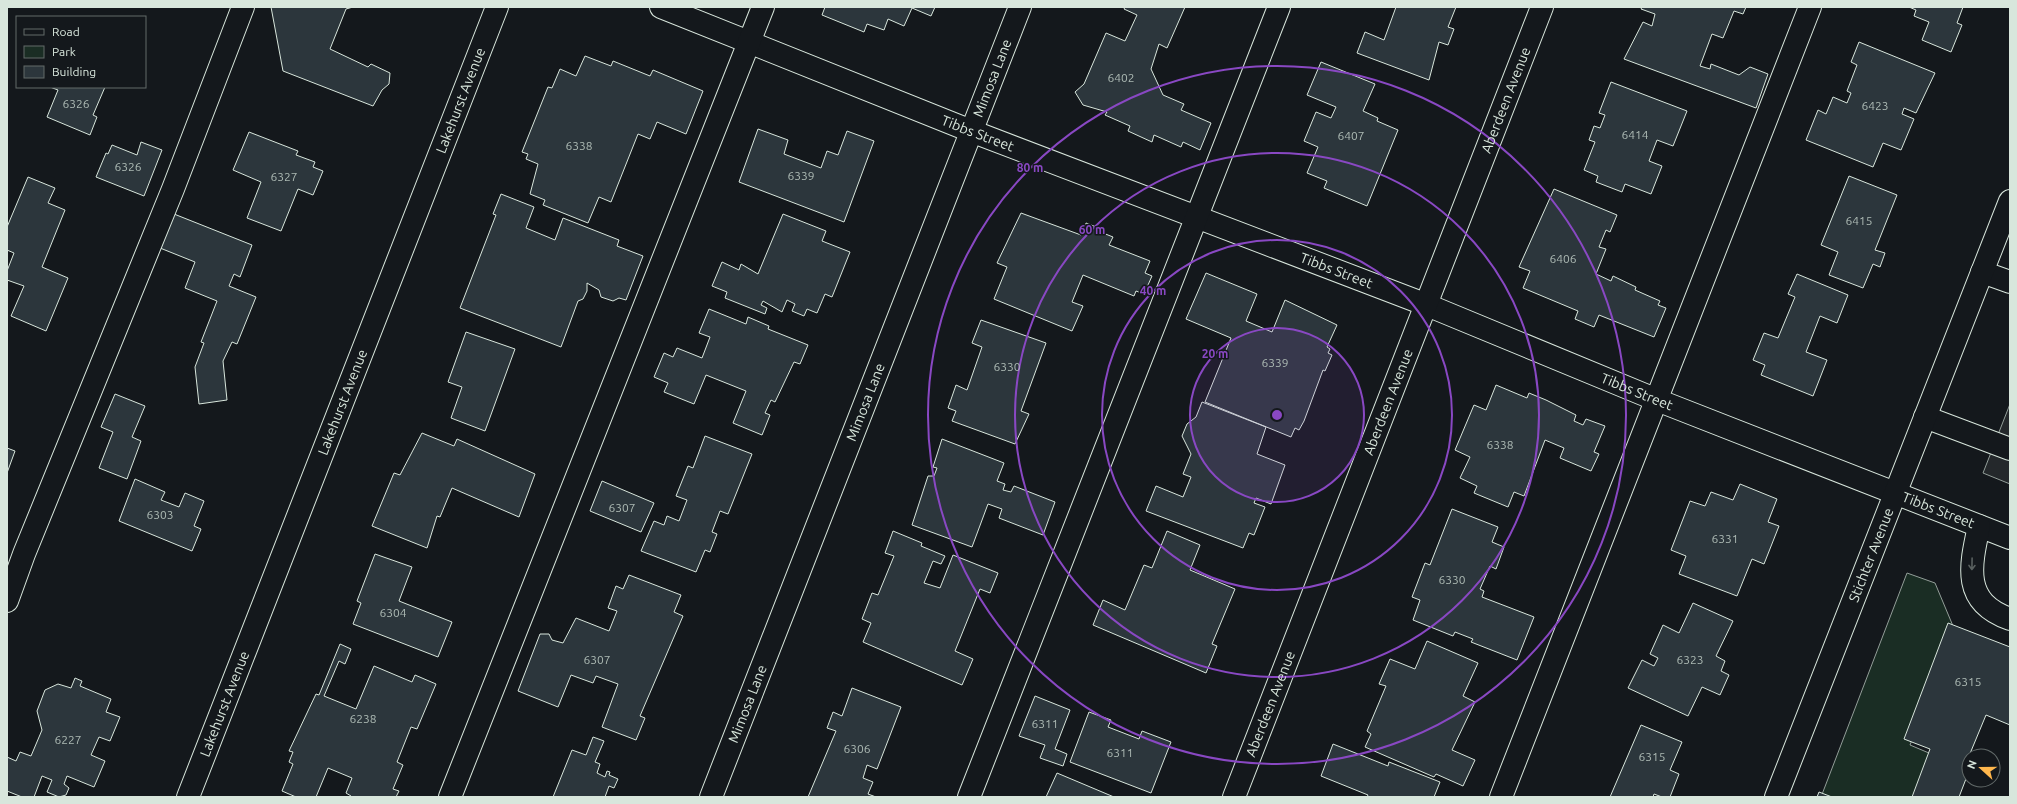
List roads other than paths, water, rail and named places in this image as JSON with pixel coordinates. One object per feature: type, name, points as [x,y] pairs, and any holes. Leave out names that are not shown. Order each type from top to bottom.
[{"type":"street","points":[[7,601],[24,554],[173,189],[243,7]]},
{"type":"street","name":"Lakehurst Avenue","points":[[188,797],[497,7]]},
{"type":"street","name":"Tibbs Street","points":[[661,7],[971,131],[1427,305],[1657,400],[1896,492],[2010,538]]},
{"type":"street","points":[[450,797],[763,7]]},
{"type":"street","name":"Mimosa Lane","points":[[711,797],[1020,7]]},
{"type":"street","points":[[969,797],[1279,7]]},
{"type":"street","name":"Aberdeen Avenue","points":[[1234,797],[1542,7]]},
{"type":"street","points":[[1501,797],[1810,7]]},
{"type":"street","name":"Stichter Avenue","points":[[1776,797],[2010,201]]},
{"type":"street","points":[[1982,272],[2010,282]]},
{"type":"street","points":[[1925,417],[2010,450]]},
{"type":"street","points":[[1979,526],[1972,562],[1973,587],[1983,603],[2000,615],[2010,619]]}]
